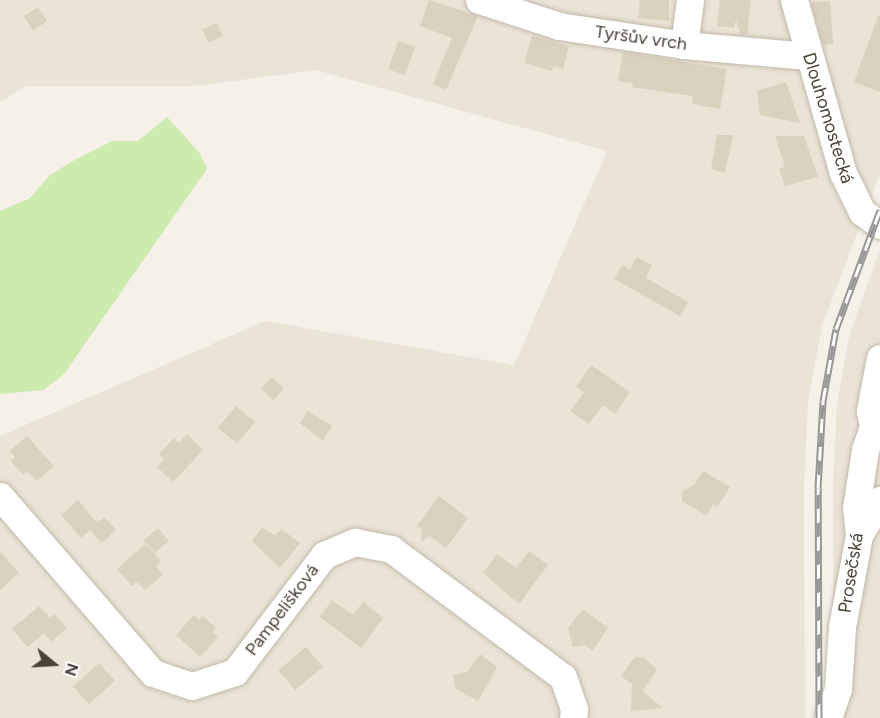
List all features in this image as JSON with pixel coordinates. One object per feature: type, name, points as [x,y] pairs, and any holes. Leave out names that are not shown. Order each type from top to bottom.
[{"type":"street","name":"Tyršův vrch","points":[[479,0],[559,26],[684,45],[808,56]]},
{"type":"street","points":[[684,45],[690,0]]},
{"type":"street","name":"Dlouhomostecká","points":[[794,0],[830,137],[853,197],[862,212],[880,225]]},
{"type":"street","points":[[876,432],[870,411],[880,358]]},
{"type":"street","name":"Prosečská","points":[[828,718],[838,689],[842,627],[859,535],[856,508],[865,450],[876,432]]},
{"type":"street","name":"Pampelišková","points":[[0,496],[153,673],[192,687],[235,672],[324,555],[355,542],[391,549],[563,676],[574,709],[573,718]]},
{"type":"street","points":[[859,535],[880,500]]},
{"type":"shaded area","points":[[0,0],[880,0],[880,173],[822,326],[808,400],[804,488],[805,718],[0,718],[0,436],[265,321],[514,365],[607,151],[316,70],[195,86],[25,86],[0,102]]},
{"type":"shaded area","points":[[880,249],[880,718],[834,718],[833,488],[837,403],[850,333]]},
{"type":"green space","points":[[167,117],[199,152],[207,169],[64,374],[44,390],[0,394],[0,211],[30,198],[50,175],[73,161],[112,141],[138,141]]},
{"type":"building","points":[[429,0],[478,16],[446,90],[433,84],[452,38],[420,26]]},
{"type":"building","points":[[640,0],[669,0],[669,21],[638,18]]},
{"type":"building","points":[[720,0],[751,0],[747,35],[740,34],[736,20],[734,28],[717,26]]},
{"type":"building","points":[[830,1],[833,44],[823,45],[811,2]]},
{"type":"building","points":[[38,7],[47,21],[33,31],[24,16]]},
{"type":"building","points":[[878,16],[880,16],[880,92],[854,82]]},
{"type":"building","points":[[217,23],[223,36],[208,42],[202,30]]},
{"type":"building","points":[[532,36],[569,46],[563,69],[553,66],[552,71],[524,63]]},
{"type":"building","points":[[398,41],[415,47],[405,75],[388,69]]},
{"type":"building","points":[[623,52],[727,69],[720,109],[692,104],[693,96],[632,87],[633,83],[618,81]]},
{"type":"building","points":[[786,82],[800,123],[760,115],[757,91]]},
{"type":"building","points":[[717,135],[733,135],[725,173],[711,169]]},
{"type":"building","points":[[775,136],[804,136],[818,177],[785,186],[779,169],[785,167]]},
{"type":"building","points":[[637,257],[652,265],[646,278],[688,302],[680,316],[614,279],[622,265],[630,270]]},
{"type":"building","points":[[591,365],[630,392],[615,414],[603,405],[589,424],[570,411],[584,392],[576,387]]},
{"type":"building","points":[[271,377],[284,388],[274,400],[261,389]]},
{"type":"building","points":[[236,406],[255,422],[237,444],[218,427]]},
{"type":"building","points":[[308,411],[332,426],[323,441],[300,423]]},
{"type":"building","points":[[187,434],[203,450],[173,482],[157,467],[164,459],[159,454],[174,438],[179,443]]},
{"type":"building","points":[[27,436],[54,466],[37,481],[28,472],[23,475],[11,461],[15,457],[10,451]]},
{"type":"building","points":[[703,471],[730,487],[717,507],[713,504],[706,516],[682,501],[682,492],[695,484]]},
{"type":"building","points":[[439,496],[468,518],[446,548],[430,536],[421,542],[422,530],[417,526]]},
{"type":"building","points":[[78,500],[97,523],[104,517],[116,530],[102,543],[90,530],[81,538],[61,515]]},
{"type":"building","points":[[262,527],[275,536],[281,529],[300,543],[280,568],[252,541]]},
{"type":"building","points":[[158,528],[169,541],[154,553],[143,540]]},
{"type":"building","points":[[145,544],[161,561],[156,566],[163,575],[145,590],[137,582],[132,586],[117,569]]},
{"type":"building","points":[[0,551],[19,573],[0,590]]},
{"type":"building","points":[[529,551],[548,565],[519,604],[483,573],[497,554],[516,568]]},
{"type":"building","points":[[332,600],[353,615],[363,602],[383,618],[361,648],[320,617]]},
{"type":"building","points":[[39,606],[50,618],[54,614],[67,628],[51,642],[44,633],[28,647],[12,629]]},
{"type":"building","points":[[583,609],[608,628],[592,651],[585,645],[573,647],[568,628]]},
{"type":"building","points":[[194,615],[199,620],[203,616],[216,628],[213,632],[218,637],[200,657],[176,635]]},
{"type":"building","points":[[306,647],[323,667],[295,690],[278,670]]},
{"type":"building","points":[[480,654],[497,667],[478,701],[455,688],[453,675],[467,672]]},
{"type":"building","points":[[635,657],[645,658],[657,670],[642,691],[663,708],[631,711],[632,684],[621,676]]},
{"type":"building","points":[[99,663],[115,681],[89,704],[73,686]]},
{"type":"railway","points":[[819,718],[818,488],[823,401],[836,329],[880,210]]}]
